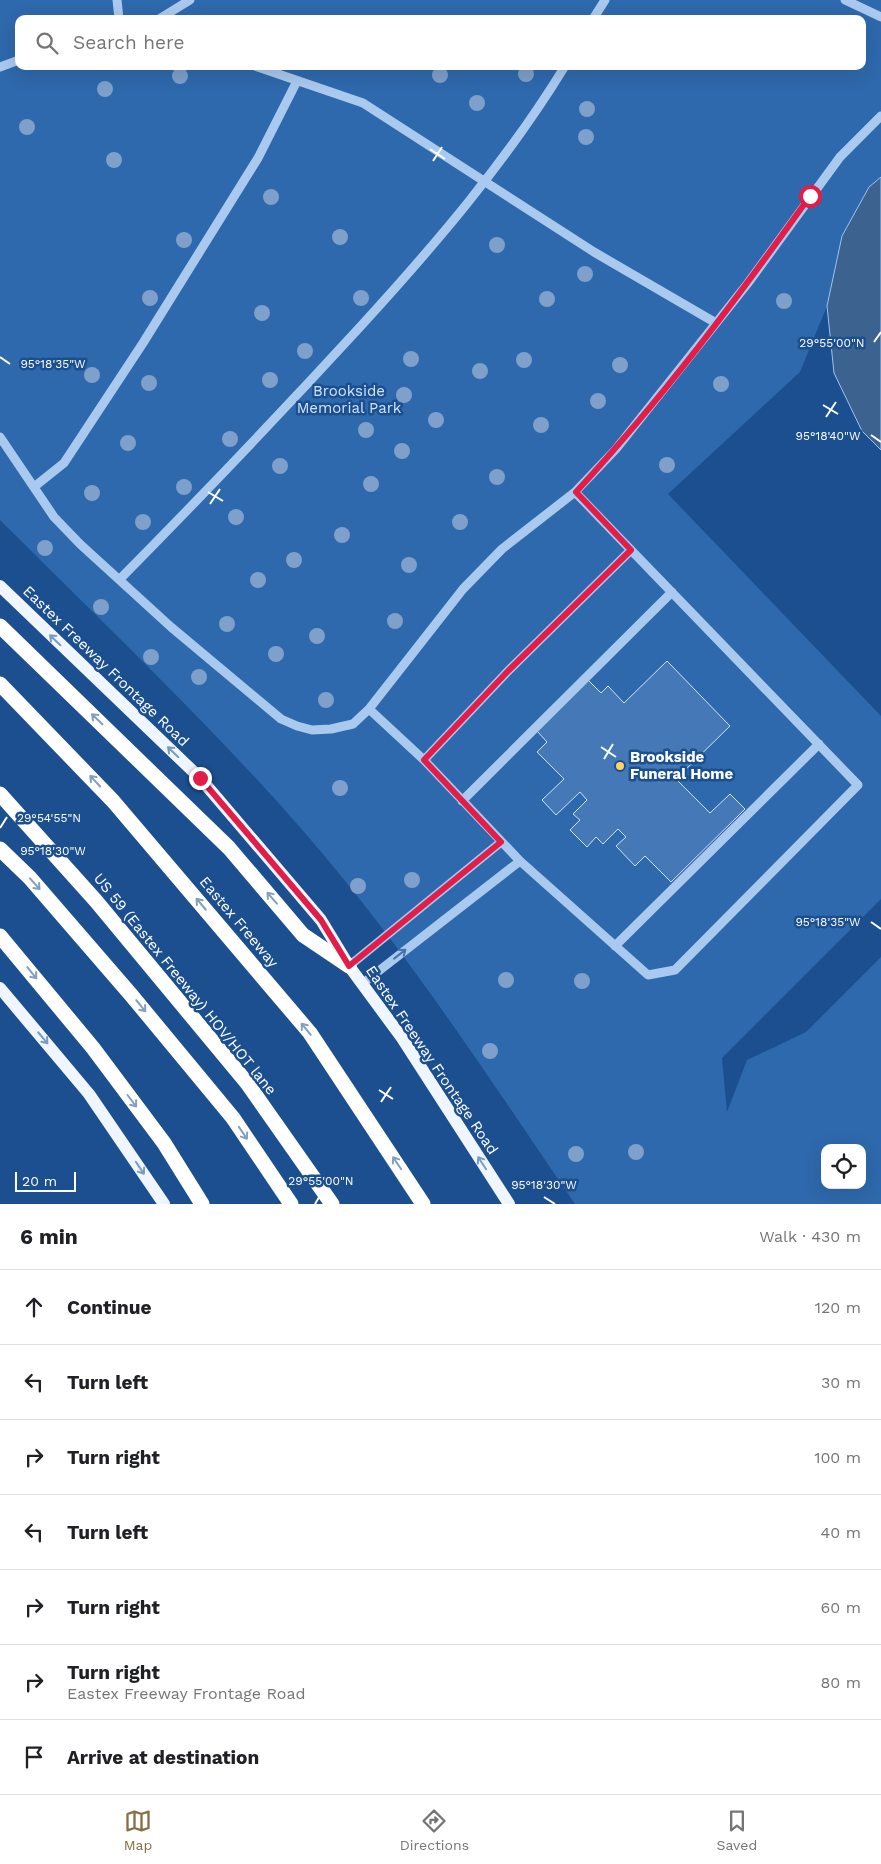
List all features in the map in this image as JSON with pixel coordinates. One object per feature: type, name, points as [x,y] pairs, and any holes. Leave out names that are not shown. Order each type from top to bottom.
[{"type":"highway","points":[[0,626],[229,848],[303,935],[349,966]]},
{"type":"highway","name":"Eastex Freeway","points":[[0,684],[114,801],[310,1033],[423,1204]]},
{"type":"highway","name":"US 59 (Eastex Freeway) HOV/HOT lane","points":[[0,794],[96,901],[247,1083],[332,1204]]},
{"type":"highway","points":[[0,849],[30,878],[132,996],[233,1118],[292,1204]]},
{"type":"highway","points":[[0,936],[93,1048],[164,1143],[202,1204]]},
{"type":"main road","name":"Eastex Freeway Frontage Road","points":[[0,586],[200,778],[321,920],[349,966],[402,1038],[509,1204]]},
{"type":"main road","points":[[0,988],[90,1094],[164,1204]]},
{"type":"lane","points":[[117,0],[119,15]]},
{"type":"lane","points":[[166,15],[190,0]]},
{"type":"lane","points":[[596,15],[605,0]]},
{"type":"lane","points":[[845,0],[881,16]]},
{"type":"lane","points":[[0,60],[15,61]]},
{"type":"lane","points":[[0,67],[15,61]]},
{"type":"lane","points":[[266,70],[363,103],[594,252],[716,323]]},
{"type":"lane","points":[[120,579],[260,437],[390,295],[486,181],[562,70]]},
{"type":"lane","points":[[34,487],[64,463],[143,343],[258,158],[297,81]]},
{"type":"lane","points":[[0,437],[54,517],[171,627],[281,719],[312,730],[331,729],[352,724],[369,709],[463,589],[502,550],[576,492],[616,448],[748,283],[840,157],[881,116]]},
{"type":"lane","points":[[369,709],[424,760],[520,861],[648,975],[675,970],[858,784],[576,492]]},
{"type":"lane","points":[[424,760],[508,671],[631,550]]},
{"type":"lane","points":[[462,801],[672,592]]},
{"type":"lane","points":[[615,946],[819,744]]},
{"type":"lane","points":[[349,966],[501,842]]},
{"type":"lane","points":[[362,984],[520,861]]},
{"type":"green space","name":"Brookside Memorial Park","points":[[0,0],[881,0],[881,177],[869,187],[842,236],[827,306],[800,372],[668,494],[881,716],[881,899],[722,1058],[727,1112],[747,1060],[806,1032],[881,957],[881,1204],[575,1204],[445,1014],[342,877],[269,792],[193,713],[0,520]]},
{"type":"shaded area","points":[[881,177],[881,450],[862,431],[834,373],[827,306],[842,236],[869,187]]},
{"type":"building","name":"Brookside Funeral Home","points":[[667,661],[730,726],[676,779],[710,813],[730,794],[745,809],[671,882],[645,856],[635,866],[616,846],[626,837],[618,829],[603,844],[596,837],[587,847],[570,830],[580,820],[573,814],[587,800],[580,792],[556,815],[542,800],[564,779],[537,752],[547,742],[537,731],[588,680],[601,693],[608,686],[624,703]]},
{"type":"place","name":"Brookside Funeral Home","points":[[620,766]]},
{"type":"route","points":[[200,778],[321,920],[349,966],[501,842],[424,760],[508,671],[631,550],[576,492],[616,448],[748,283],[810,196]]}]
